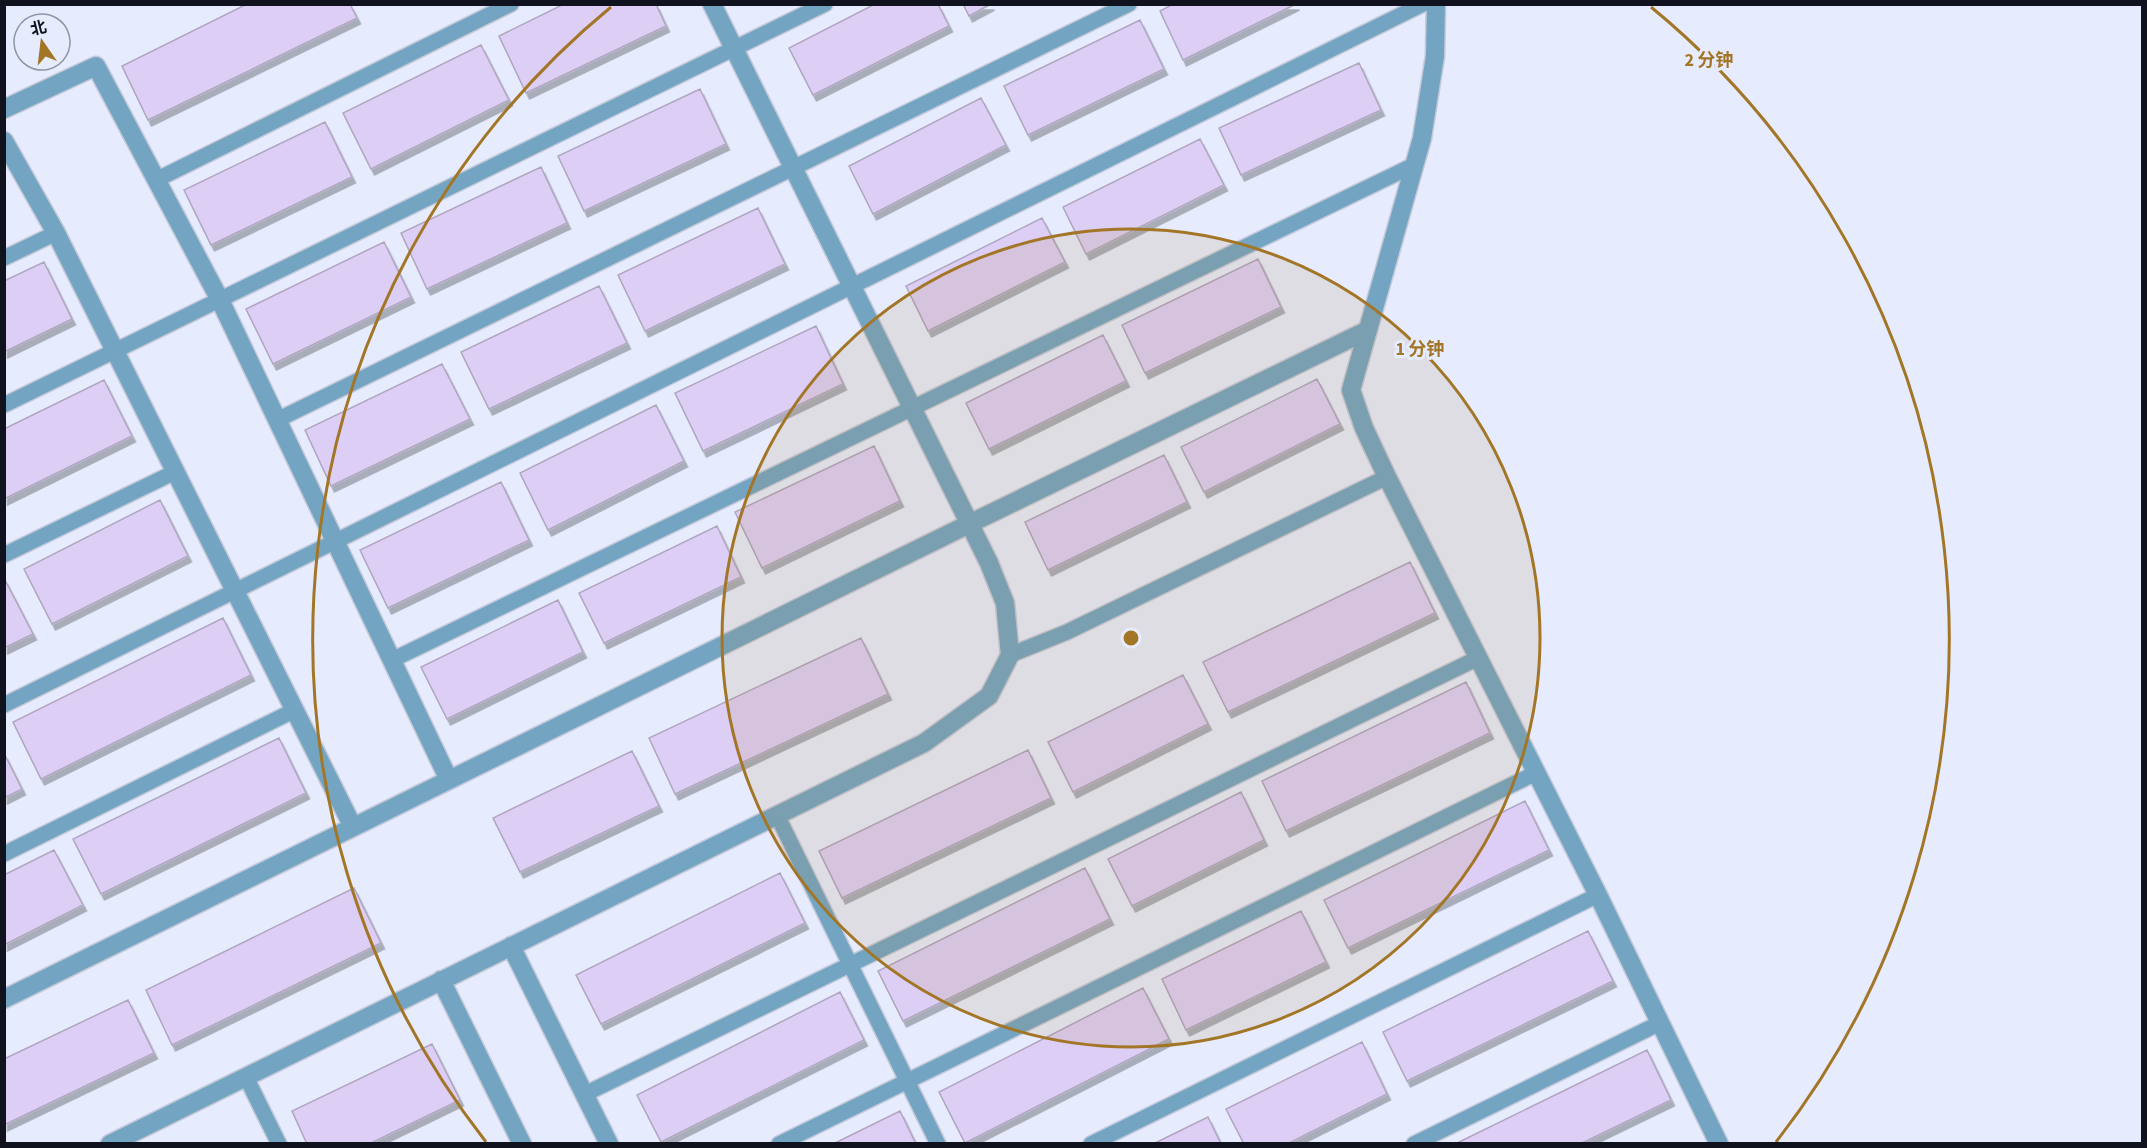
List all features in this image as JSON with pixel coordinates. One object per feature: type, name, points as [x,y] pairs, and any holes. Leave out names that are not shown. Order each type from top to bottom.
[{"type":"street","points":[[110,1143],[924,743],[989,696],[1010,655],[1005,603],[971,523],[712,4]]},
{"type":"street","points":[[1436,4],[1435,56],[1422,138],[1351,390],[1387,477],[1598,895],[1719,1143]]},
{"type":"street","points":[[4,109],[96,66],[220,300],[449,780]]},
{"type":"street","points":[[4,141],[56,233],[353,827]]},
{"type":"street","points":[[4,999],[1368,330]]},
{"type":"street","points":[[511,946],[609,1143]]},
{"type":"street","points":[[441,980],[522,1143]]},
{"type":"lane","points":[[156,180],[511,4]]},
{"type":"lane","points":[[4,405],[825,4]]},
{"type":"lane","points":[[277,420],[1129,4]]},
{"type":"lane","points":[[4,705],[1423,4]]},
{"type":"lane","points":[[392,660],[1414,165]]},
{"type":"lane","points":[[4,258],[56,233]]},
{"type":"lane","points":[[4,555],[175,472]]},
{"type":"lane","points":[[1010,655],[1067,632],[1387,477]]},
{"type":"lane","points":[[585,1094],[1478,658]]},
{"type":"lane","points":[[4,854],[295,710]]},
{"type":"lane","points":[[779,1143],[1536,773]]},
{"type":"lane","points":[[777,815],[938,1143]]},
{"type":"lane","points":[[1091,1143],[1598,895]]},
{"type":"lane","points":[[1414,1143],[1660,1023]]},
{"type":"lane","points":[[246,1077],[279,1143]]},
{"type":"building","points":[[247,4],[350,4],[357,18],[148,120],[122,66]]},
{"type":"building","points":[[564,4],[656,4],[666,26],[526,93],[499,36]]},
{"type":"building","points":[[875,4],[938,4],[949,26],[813,95],[789,48]]},
{"type":"building","points":[[963,4],[991,4],[969,16]]},
{"type":"building","points":[[1173,4],[1296,4],[1183,60],[1160,11]]},
{"type":"building","points":[[1140,20],[1164,69],[1028,135],[1004,86]]},
{"type":"building","points":[[481,45],[509,100],[371,169],[343,113]]},
{"type":"building","points":[[1359,63],[1381,110],[1241,175],[1219,128]]},
{"type":"building","points":[[700,89],[726,144],[584,211],[558,156]]},
{"type":"building","points":[[981,98],[1006,145],[873,214],[849,166]]},
{"type":"building","points":[[325,122],[352,177],[211,245],[184,190]]},
{"type":"building","points":[[1200,139],[1224,185],[1086,254],[1063,207]]},
{"type":"building","points":[[541,167],[567,223],[427,289],[401,233]]},
{"type":"building","points":[[758,208],[785,264],[645,331],[618,275]]},
{"type":"building","points":[[1042,218],[1065,262],[928,331],[906,286]]},
{"type":"building","points":[[384,242],[411,297],[273,364],[246,309]]},
{"type":"building","points":[[1258,259],[1281,307],[1145,373],[1122,325]]},
{"type":"building","points":[[44,262],[72,319],[4,352],[4,281]]},
{"type":"building","points":[[599,286],[627,343],[489,409],[461,352]]},
{"type":"building","points":[[816,326],[843,384],[703,451],[675,393]]},
{"type":"building","points":[[1103,335],[1126,381],[989,449],[966,403]]},
{"type":"building","points":[[442,364],[470,419],[331,486],[305,430]]},
{"type":"building","points":[[1317,379],[1340,424],[1204,492],[1181,447]]},
{"type":"building","points":[[104,380],[132,436],[4,499],[4,429]]},
{"type":"building","points":[[656,405],[684,461],[548,530],[520,473]]},
{"type":"building","points":[[874,446],[900,501],[762,568],[735,512]]},
{"type":"building","points":[[1164,455],[1187,502],[1048,570],[1025,522]]},
{"type":"building","points":[[501,482],[529,540],[388,608],[360,550]]},
{"type":"building","points":[[160,500],[188,556],[52,624],[24,569]]},
{"type":"building","points":[[717,526],[741,577],[604,643],[579,593]]},
{"type":"building","points":[[1410,562],[1435,613],[1228,712],[1203,662]]},
{"type":"building","points":[[4,578],[33,634],[4,648]]},
{"type":"building","points":[[558,600],[583,652],[447,719],[421,667]]},
{"type":"building","points":[[223,618],[251,675],[41,779],[13,722]]},
{"type":"building","points":[[861,638],[888,694],[675,794],[649,738]]},
{"type":"building","points":[[1183,675],[1208,724],[1073,792],[1048,742]]},
{"type":"building","points":[[1466,682],[1490,733],[1286,831],[1262,781]]},
{"type":"building","points":[[279,738],[306,793],[101,894],[73,839]]},
{"type":"building","points":[[1028,750],[1051,798],[842,898],[819,851]]},
{"type":"building","points":[[632,751],[659,806],[520,872],[493,818]]},
{"type":"building","points":[[4,753],[22,789],[4,798]]},
{"type":"building","points":[[1241,792],[1264,840],[1132,906],[1108,859]]},
{"type":"building","points":[[1525,801],[1549,850],[1348,948],[1324,900]]},
{"type":"building","points":[[54,850],[83,905],[4,945],[4,875]]},
{"type":"building","points":[[1085,868],[1110,919],[903,1021],[878,971]]},
{"type":"building","points":[[780,873],[805,923],[601,1024],[576,975]]},
{"type":"building","points":[[354,888],[381,943],[172,1045],[146,990]]},
{"type":"building","points":[[1301,911],[1326,962],[1186,1030],[1162,979]]},
{"type":"building","points":[[1588,931],[1613,981],[1407,1081],[1383,1032]]},
{"type":"building","points":[[1143,988],[1169,1039],[965,1143],[939,1092]]},
{"type":"building","points":[[840,992],[864,1040],[661,1142],[637,1095]]},
{"type":"building","points":[[128,1000],[154,1053],[4,1125],[4,1059]]},
{"type":"building","points":[[1362,1042],[1387,1094],[1287,1144],[1244,1144],[1226,1109]]},
{"type":"building","points":[[432,1044],[460,1100],[369,1144],[307,1144],[292,1111]]},
{"type":"building","points":[[1647,1050],[1671,1100],[1580,1144],[1455,1144]]},
{"type":"building","points":[[900,1111],[916,1144],[833,1144]]},
{"type":"building","points":[[1208,1117],[1221,1144],[1153,1144]]}]
